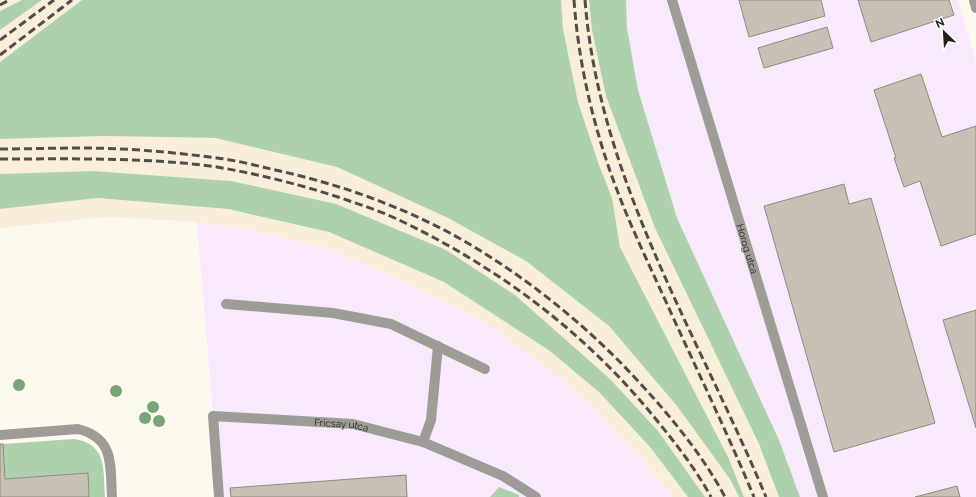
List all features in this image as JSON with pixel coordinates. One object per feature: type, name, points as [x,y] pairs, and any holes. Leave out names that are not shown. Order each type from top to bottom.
[{"type":"street","name":"Horog utca","points":[[672,0],[823,497]]},
{"type":"street","points":[[974,0],[976,8]]},
{"type":"street","points":[[226,304],[333,313],[391,324],[485,369]]},
{"type":"street","points":[[423,442],[431,420],[438,346]]},
{"type":"street","name":"Fricsay utca","points":[[219,497],[213,416],[353,424],[423,442],[504,476],[532,496]]},
{"type":"street","points":[[0,435],[78,429],[88,431],[99,438],[106,447],[110,457],[112,497]]},
{"type":"shaded area","points":[[0,0],[22,0],[0,11]]},
{"type":"shaded area","points":[[42,0],[82,0],[0,62],[0,30]]},
{"type":"shaded area","points":[[561,0],[589,0],[592,30],[606,96],[655,228],[759,444],[779,497],[744,497],[728,457],[620,247],[612,198],[599,165],[578,102],[563,29]]},
{"type":"shaded area","points":[[626,0],[958,0],[976,62],[976,497],[800,497],[779,440],[677,218],[638,90],[627,28]]},
{"type":"shaded area","points":[[105,136],[215,138],[337,167],[448,218],[526,261],[609,326],[677,406],[730,479],[739,497],[705,497],[658,431],[515,295],[231,181],[93,171],[0,174],[0,139]]},
{"type":"shaded area","points":[[98,198],[228,209],[329,232],[444,282],[550,351],[600,393],[650,447],[688,497],[672,497],[667,489],[590,404],[478,318],[331,249],[241,228],[197,222],[106,217],[0,228],[0,209]]},
{"type":"shaded area","points":[[197,222],[241,228],[331,249],[478,318],[545,366],[590,404],[667,489],[672,497],[220,497]]},
{"type":"green space","points":[[22,0],[42,0],[0,30],[0,11]]},
{"type":"green space","points":[[82,0],[561,0],[563,29],[578,102],[599,165],[612,198],[620,247],[728,457],[744,497],[739,497],[730,479],[677,406],[609,326],[526,261],[448,218],[337,167],[215,138],[105,136],[0,139],[0,62]]},
{"type":"green space","points":[[589,0],[626,0],[627,28],[638,90],[677,218],[779,440],[800,497],[779,497],[759,444],[655,228],[606,96],[592,30]]},
{"type":"green space","points":[[93,171],[231,181],[336,204],[446,250],[515,295],[610,379],[658,431],[705,497],[688,497],[650,447],[600,393],[550,351],[444,282],[329,232],[228,209],[98,198],[0,209],[0,174]]},
{"type":"green space","points":[[74,439],[85,442],[93,447],[102,460],[105,497],[89,497],[88,473],[5,479],[3,444]]},
{"type":"green space","points":[[499,487],[519,495],[519,497],[490,497]]},
{"type":"building","points":[[739,0],[821,0],[825,16],[749,37]]},
{"type":"building","points":[[858,0],[949,0],[954,15],[871,42]]},
{"type":"building","points":[[827,27],[833,48],[764,68],[758,48]]},
{"type":"building","points":[[921,74],[942,137],[976,126],[976,234],[941,246],[920,181],[904,187],[874,90]]},
{"type":"building","points":[[844,184],[849,204],[871,198],[935,423],[834,452],[764,206]]},
{"type":"building","points":[[976,310],[976,428],[943,320]]},
{"type":"building","points":[[0,444],[3,444],[5,479],[88,473],[89,497],[0,497]]},
{"type":"building","points":[[406,475],[407,497],[231,497],[230,488]]},
{"type":"building","points":[[957,486],[960,497],[915,497]]},
{"type":"railway","points":[[0,5],[9,0]]},
{"type":"railway","points":[[0,40],[54,0]]},
{"type":"railway","points":[[0,55],[72,0]]},
{"type":"railway","points":[[574,0],[586,87],[610,171],[637,238],[754,497]]},
{"type":"railway","points":[[585,0],[594,66],[610,131],[630,193],[655,255],[766,497]]},
{"type":"railway","points":[[0,149],[115,149],[166,152],[231,160],[294,174],[362,194],[406,212],[448,232],[471,245],[515,274],[558,306],[599,341],[633,375],[676,425],[703,461],[725,497]]},
{"type":"railway","points":[[0,159],[136,160],[217,167],[263,176],[308,188],[368,207],[397,219],[466,256],[499,277],[531,299],[591,349],[619,377],[663,428],[689,461],[711,497]]}]
